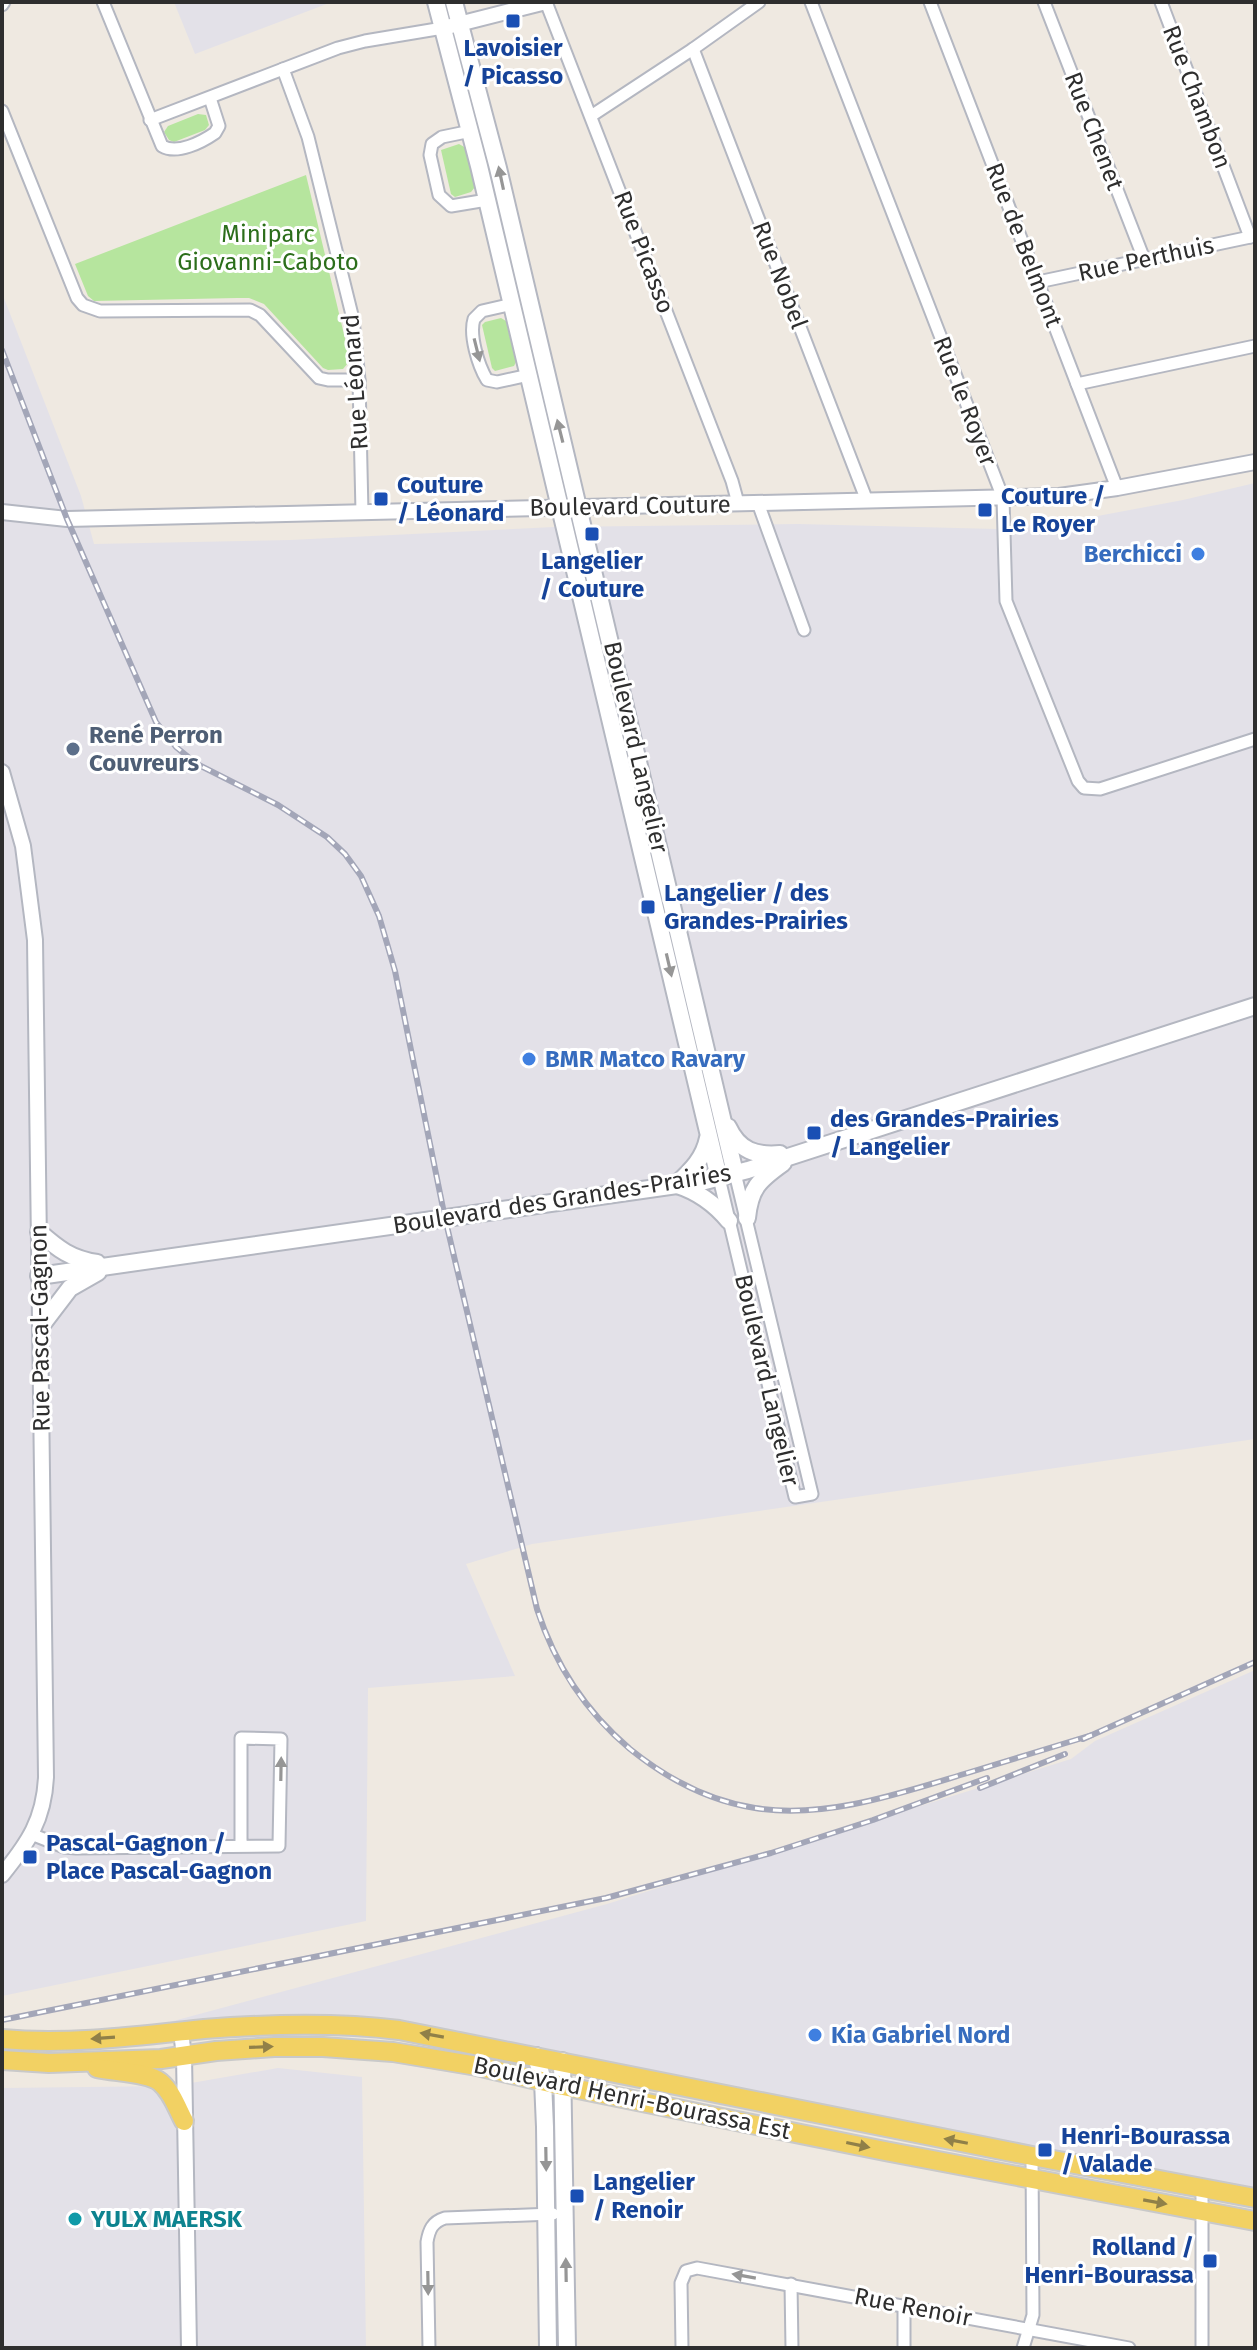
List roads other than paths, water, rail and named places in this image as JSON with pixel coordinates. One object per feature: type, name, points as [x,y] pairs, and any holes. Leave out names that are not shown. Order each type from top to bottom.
[{"type":"main road","name":"Boulevard Langelier","points":[[436,2],[513,304],[709,1135],[727,1175]]},
{"type":"main road","name":"Boulevard Langelier","points":[[454,2],[496,160],[720,1109],[727,1175]]},
{"type":"main road","name":"Boulevard des Grandes-Prairies","points":[[39,1276],[676,1185],[727,1175],[1255,1006]]},
{"type":"main road","points":[[720,1109],[731,1135],[748,1152],[771,1155],[802,1152]]},
{"type":"main road","points":[[676,1185],[705,1152],[709,1135]]},
{"type":"main road","points":[[747,1218],[748,1200],[754,1186],[802,1152]]},
{"type":"main road","points":[[676,1185],[703,1196],[729,1221]]},
{"type":"main road","points":[[39,1232],[71,1257],[110,1266]]},
{"type":"main road","points":[[41,1326],[70,1288],[110,1266]]},
{"type":"main road","name":"Boulevard Henri-Bourassa Est","points":[[2,2039],[65,2041],[254,2026],[357,2025],[431,2035],[699,2091],[1255,2198]]},
{"type":"main road","name":"Boulevard Henri-Bourassa Est","points":[[2,2060],[84,2062],[184,2056],[245,2048],[357,2049],[454,2062],[1255,2221]]},
{"type":"main road","points":[[536,2056],[543,2081],[548,2348]]},
{"type":"main road","points":[[562,2061],[567,2348]]},
{"type":"main road","points":[[84,2062],[158,2080],[170,2094],[184,2121]]},
{"type":"street","points":[[103,2],[150,120],[166,150],[177,150],[212,136],[218,130],[210,98]]},
{"type":"street","points":[[150,120],[356,43],[443,28],[546,2]]},
{"type":"street","name":"Rue Picasso","points":[[546,2],[738,503]]},
{"type":"street","points":[[591,116],[759,2]]},
{"type":"street","name":"Rue le Royer","points":[[811,2],[1003,498],[1006,601],[1074,773],[1084,788],[1100,789],[1255,739]]},
{"type":"street","name":"Rue de Belmont","points":[[930,2],[1117,488]]},
{"type":"street","name":"Rue Chenet","points":[[1044,2],[1144,259]]},
{"type":"street","name":"Rue Chambon","points":[[1161,2],[1253,236]]},
{"type":"street","name":"Rue Nobel","points":[[693,49],[867,501]]},
{"type":"street","name":"Rue Léonard","points":[[283,69],[311,148],[353,319],[359,380],[362,512]]},
{"type":"street","points":[[2,111],[83,305],[100,311],[250,310],[260,315],[319,378],[359,380]]},
{"type":"street","points":[[471,131],[442,137],[432,144],[430,155],[439,195],[446,204],[456,207],[487,200]]},
{"type":"street","name":"Rue Perthuis","points":[[1038,282],[1253,236]]},
{"type":"street","points":[[513,304],[480,313],[474,319],[472,330],[487,380],[497,382],[529,375]]},
{"type":"street","points":[[1077,384],[1255,346]]},
{"type":"street","name":"Boulevard Couture","points":[[2,512],[67,519],[1059,496],[1255,462]]},
{"type":"street","points":[[758,503],[804,630]]},
{"type":"street","name":"Rue Pascal-Gagnon","points":[[2,1875],[23,1849],[41,1813],[46,1777],[35,940],[23,846],[3,777]]},
{"type":"street","name":"Boulevard Langelier","points":[[727,1175],[747,1218],[812,1494],[795,1497],[729,1221],[727,1175]]},
{"type":"street","points":[[31,1834],[64,1847],[76,1848],[279,1846],[281,1739],[241,1738],[241,1846]]},
{"type":"street","points":[[181,2032],[189,2348]]},
{"type":"street","points":[[1023,2348],[1033,2315],[1032,2156]]},
{"type":"street","points":[[1202,2188],[1202,2348]]},
{"type":"street","points":[[429,2348],[427,2242],[431,2226],[437,2220],[565,2214]]},
{"type":"street","name":"Rue Renoir","points":[[682,2348],[681,2283],[686,2271],[697,2268],[1129,2348]]},
{"type":"street","points":[[791,2284],[792,2348]]},
{"type":"street","points":[[904,2306],[904,2348]]},
{"type":"railway","points":[[2,350],[67,519],[156,722],[176,747],[197,764],[278,805],[327,837],[361,876],[379,916],[395,971],[445,1218],[537,1609],[562,1668],[586,1703],[630,1749],[673,1779],[721,1800],[781,1811],[861,1803],[1092,1735]]},
{"type":"railway","points":[[1083,1739],[1255,1662]]},
{"type":"railway","points":[[980,1788],[1065,1754]]},
{"type":"railway","points":[[2,2020],[606,1898],[771,1853],[987,1778]]},
{"type":"place","name":"Lavoisier / Picasso","points":[[513,21]]},
{"type":"place","name":"Couture / Léonard","points":[[381,499]]},
{"type":"place","name":"Couture / Le Royer","points":[[985,510]]},
{"type":"place","name":"Langelier / Couture","points":[[592,534]]},
{"type":"place","name":"Berchicci","points":[[1198,554]]},
{"type":"place","name":"René Perron Couvreurs","points":[[73,749]]},
{"type":"place","name":"Langelier / des Grandes-Prairies","points":[[648,907]]},
{"type":"place","name":"BMR Matco Ravary","points":[[529,1059]]},
{"type":"place","name":"des Grandes-Prairies / Langelier","points":[[814,1133]]},
{"type":"place","name":"Pascal-Gagnon / Place Pascal-Gagnon","points":[[30,1857]]},
{"type":"place","name":"Kia Gabriel Nord","points":[[815,2035]]},
{"type":"place","name":"Henri-Bourassa / Valade","points":[[1045,2150]]},
{"type":"place","name":"Langelier / Renoir","points":[[577,2196]]},
{"type":"place","name":"YULX MAERSK","points":[[75,2219]]},
{"type":"place","name":"Rolland / Henri-Bourassa","points":[[1210,2261]]},
{"type":"park label","name":"Miniparc Giovanni-Caboto","points":[[268,248]]}]
